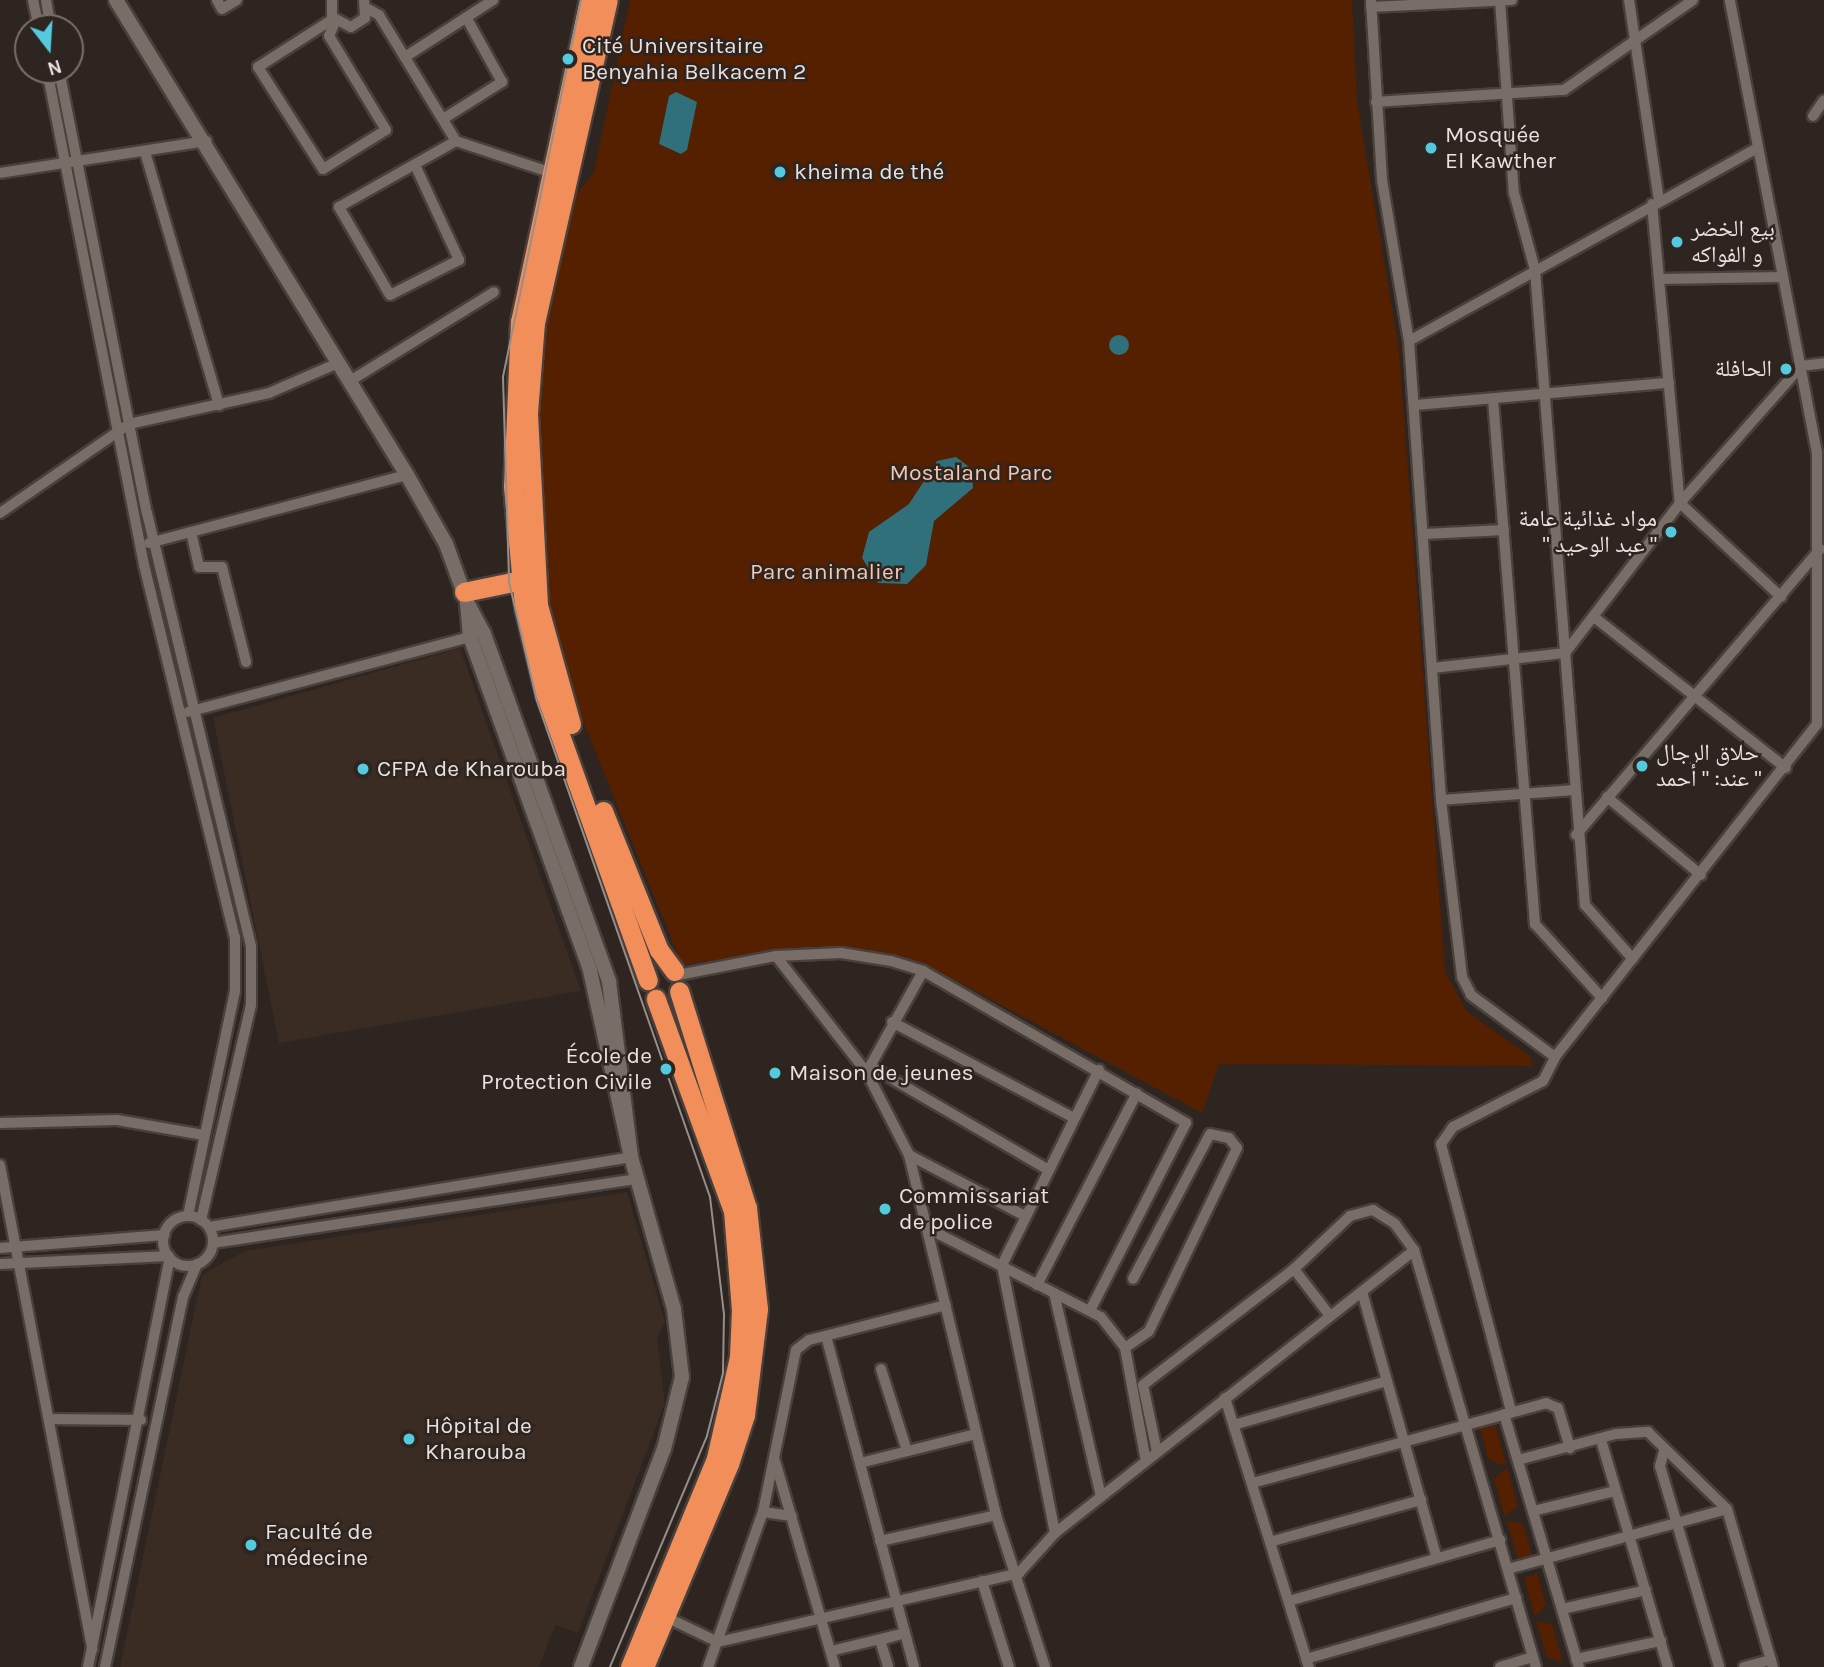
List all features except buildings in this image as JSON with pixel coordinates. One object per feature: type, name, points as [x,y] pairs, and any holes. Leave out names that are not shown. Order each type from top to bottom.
[{"type":"highway","points":[[589,0],[549,172],[520,321],[512,414],[522,580],[545,693],[733,1211],[741,1310],[739,1357],[716,1458],[630,1667]]},
{"type":"highway","points":[[608,0],[535,323],[528,413],[532,542],[543,633],[558,688],[659,950],[678,980],[747,1208],[758,1309],[745,1415],[666,1618],[644,1667]]},
{"type":"highway","points":[[465,597],[522,580]]},
{"type":"highway","points":[[648,980],[658,968],[678,980]]},
{"type":"highway","points":[[656,999],[672,999],[678,980]]},
{"type":"street","points":[[116,0],[207,141],[446,544],[465,597],[484,634],[609,982],[631,1157]]},
{"type":"street","points":[[217,0],[222,9],[237,0]]},
{"type":"street","points":[[405,57],[493,0]]},
{"type":"street","points":[[1500,0],[1514,193],[1535,270],[1565,653],[1576,835],[1585,905],[1633,959]]},
{"type":"street","points":[[1512,0],[1371,4],[1376,102],[1409,341],[1415,405],[1441,800],[1466,988],[1555,1057]]},
{"type":"street","points":[[1629,0],[1656,202],[1659,279],[1680,503],[1780,597]]},
{"type":"street","points":[[1376,102],[1564,90],[1693,0]]},
{"type":"street","points":[[1661,1641],[1578,1663],[1518,1460],[1441,1144],[1453,1127],[1542,1080],[1555,1057],[1786,768],[1817,724],[1820,549],[1817,453],[1756,149],[1730,0]]},
{"type":"street","points":[[328,2],[334,21],[329,36],[386,130],[323,169],[258,67],[334,21],[356,26],[365,4],[379,15],[456,141],[549,172]]},
{"type":"street","points":[[443,120],[502,82],[466,17]]},
{"type":"street","points":[[50,84],[140,546],[231,910],[237,966],[188,1216]]},
{"type":"street","points":[[62,84],[153,542],[246,914],[253,976],[213,1161],[205,1224],[213,1243]]},
{"type":"street","points":[[1813,116],[1824,100]]},
{"type":"street","points":[[1,170],[64,165],[207,141]]},
{"type":"street","points":[[415,165],[459,260],[390,295],[339,207],[456,141]]},
{"type":"street","points":[[1409,341],[1756,149]]},
{"type":"street","points":[[145,152],[219,405]]},
{"type":"street","points":[[1659,279],[1782,276]]},
{"type":"street","points":[[350,381],[494,292]]},
{"type":"street","points":[[0,513],[129,424],[269,393],[338,362]]},
{"type":"street","points":[[1433,667],[1565,653],[1680,503],[1801,366],[1824,363]]},
{"type":"street","points":[[1415,405],[1669,383]]},
{"type":"street","points":[[1493,398],[1535,924],[1602,998]]},
{"type":"street","points":[[140,546],[407,475]]},
{"type":"street","points":[[1425,534],[1504,530]]},
{"type":"street","points":[[191,532],[199,567],[222,568],[246,662]]},
{"type":"street","points":[[1576,835],[1699,695],[1820,549]]},
{"type":"street","points":[[465,597],[470,637],[590,970],[631,1157],[674,1309],[682,1377],[664,1449],[581,1667]]},
{"type":"street","points":[[1594,617],[1699,695],[1786,768]]},
{"type":"street","points":[[183,713],[470,637]]},
{"type":"street","points":[[1441,800],[1573,790]]},
{"type":"street","points":[[1607,797],[1701,875]]},
{"type":"street","points":[[678,980],[776,956],[856,954],[923,971],[1099,1070],[1187,1128],[1090,1311]]},
{"type":"street","points":[[776,956],[869,1070],[909,1155],[996,1515],[1018,1573],[1045,1667]]},
{"type":"street","points":[[869,1070],[892,1022],[923,971]]},
{"type":"street","points":[[892,1022],[1072,1117]]},
{"type":"street","points":[[869,1070],[1047,1169]]},
{"type":"street","points":[[1055,1533],[1002,1265],[1072,1117],[1099,1070]]},
{"type":"street","points":[[1037,1285],[1137,1093]]},
{"type":"street","points":[[0,1123],[117,1120],[204,1135]]},
{"type":"street","points":[[1125,1348],[1149,1331],[1237,1148],[1229,1138],[1210,1134],[1133,1279]]},
{"type":"street","points":[[909,1155],[1025,1216]]},
{"type":"street","points":[[91,1666],[92,1649],[141,1420],[169,1257],[164,1235],[173,1222],[188,1216],[205,1224],[631,1157]]},
{"type":"street","points":[[199,1158],[213,1161]]},
{"type":"street","points":[[0,1165],[6,1248],[15,1263],[51,1419],[92,1649]]},
{"type":"street","points":[[105,1667],[183,1297],[197,1264],[213,1243],[637,1179]]},
{"type":"street","points":[[444,1187],[447,1207]]},
{"type":"street","points":[[1157,1452],[1143,1385],[1294,1269],[1350,1216],[1373,1210],[1395,1224],[1414,1250],[1534,1662],[1500,1667]]},
{"type":"street","points":[[929,1229],[1090,1311],[1125,1348],[1146,1461]]},
{"type":"street","points":[[6,1248],[164,1235]]},
{"type":"street","points":[[666,1618],[718,1643],[1018,1573],[1055,1533],[1414,1250]]},
{"type":"street","points":[[0,1264],[169,1257],[197,1264]]},
{"type":"street","points":[[1294,1269],[1330,1316]]},
{"type":"street","points":[[1362,1292],[1437,1558]]},
{"type":"street","points":[[1054,1293],[1101,1497]]},
{"type":"street","points":[[708,1667],[764,1512],[794,1353],[803,1343],[946,1305]]},
{"type":"street","points":[[826,1336],[914,1667]]},
{"type":"street","points":[[881,1369],[907,1451]]},
{"type":"street","points":[[1237,1424],[1387,1381]]},
{"type":"street","points":[[1225,1398],[1237,1424],[1308,1663],[1516,1598]]},
{"type":"street","points":[[1255,1482],[1405,1444],[1508,1413],[1553,1404],[1570,1448]]},
{"type":"street","points":[[51,1419],[141,1420]]},
{"type":"street","points":[[1518,1460],[1637,1430],[1648,1432],[1664,1451],[1727,1509],[1772,1664],[1744,1667]]},
{"type":"street","points":[[860,1463],[976,1434]]},
{"type":"street","points":[[1601,1440],[1668,1667]]},
{"type":"street","points":[[1664,1451],[1660,1466],[1719,1667]]},
{"type":"street","points":[[775,1458],[823,1617],[835,1667]]},
{"type":"street","points":[[1533,1511],[1615,1491]]},
{"type":"street","points":[[1273,1541],[1421,1500]]},
{"type":"street","points":[[1508,1570],[1630,1539],[1727,1509]]},
{"type":"street","points":[[764,1512],[792,1516]]},
{"type":"street","points":[[880,1541],[996,1515]]},
{"type":"street","points":[[1289,1601],[1500,1540]]},
{"type":"street","points":[[982,1581],[1009,1667]]},
{"type":"street","points":[[1562,1609],[1646,1590]]},
{"type":"street","points":[[831,1651],[905,1633]]},
{"type":"street","points":[[888,1667],[880,1640],[905,1633]]},
{"type":"shaded area","points":[[460,648],[581,991],[279,1043],[213,718]]},
{"type":"shaded area","name":"Hôpital de Kharouba","points":[[627,1192],[665,1322],[657,1339],[665,1403],[578,1633],[555,1625],[539,1667],[120,1667],[202,1275],[245,1251]]},
{"type":"green space","name":"Mostaland Parc","points":[[630,0],[1352,0],[1357,102],[1399,350],[1445,972],[1467,1012],[1531,1057],[1532,1066],[1219,1064],[1202,1113],[923,963],[818,946],[682,965],[563,672],[545,582],[534,395],[540,324],[567,205],[594,172]]},
{"type":"green space","points":[[1495,1425],[1506,1463],[1502,1465],[1489,1460],[1480,1429]]},
{"type":"green space","points":[[1507,1467],[1518,1506],[1505,1516],[1494,1479]]},
{"type":"green space","points":[[1507,1521],[1523,1524],[1532,1555],[1518,1559]]},
{"type":"green space","points":[[1537,1573],[1546,1605],[1535,1616],[1524,1578]]},
{"type":"green space","points":[[1536,1621],[1552,1624],[1563,1662],[1547,1657]]},
{"type":"water","points":[[676,92],[697,102],[687,150],[681,154],[659,144],[669,96]]},
{"type":"water","points":[[1119,335],[1126,338],[1129,345],[1126,352],[1119,355],[1112,352],[1109,345],[1112,338]]},
{"type":"water","points":[[956,457],[972,469],[973,488],[934,521],[926,565],[907,584],[878,583],[862,558],[869,532],[909,504],[937,461]]},
{"type":"tram line","points":[[581,0],[503,377],[509,582],[537,701],[710,1197],[724,1314],[723,1373],[707,1436],[610,1667]]},
{"type":"place","name":"Cité Universitaire Benyahia Belkacem 2","points":[[568,59]]},
{"type":"place","name":"Mosquée El Kawther","points":[[1431,148]]},
{"type":"place","name":"kheima de thé","points":[[780,172]]},
{"type":"place","name":"بيع الخضر و الفواكه","points":[[1677,242]]},
{"type":"place","name":"الحافلة","points":[[1786,369]]},
{"type":"place","name":"مواد غذائية عامة \" عبد الوحيد \"","points":[[1671,532]]},
{"type":"place","name":"حلاق الرجال عند: \" أحمد \"","points":[[1642,766]]},
{"type":"place","name":"CFPA de Kharouba","points":[[363,769]]},
{"type":"place","name":"École de Protection Civile","points":[[666,1069]]},
{"type":"place","name":"Maison de jeunes","points":[[775,1073]]},
{"type":"place","name":"Commissariat de police","points":[[885,1209]]},
{"type":"place","name":"Hôpital de Kharouba","points":[[409,1439]]},
{"type":"place","name":"Faculté de médecine","points":[[251,1545]]},
{"type":"park label","name":"Parc animalier","points":[[826,572]]}]
